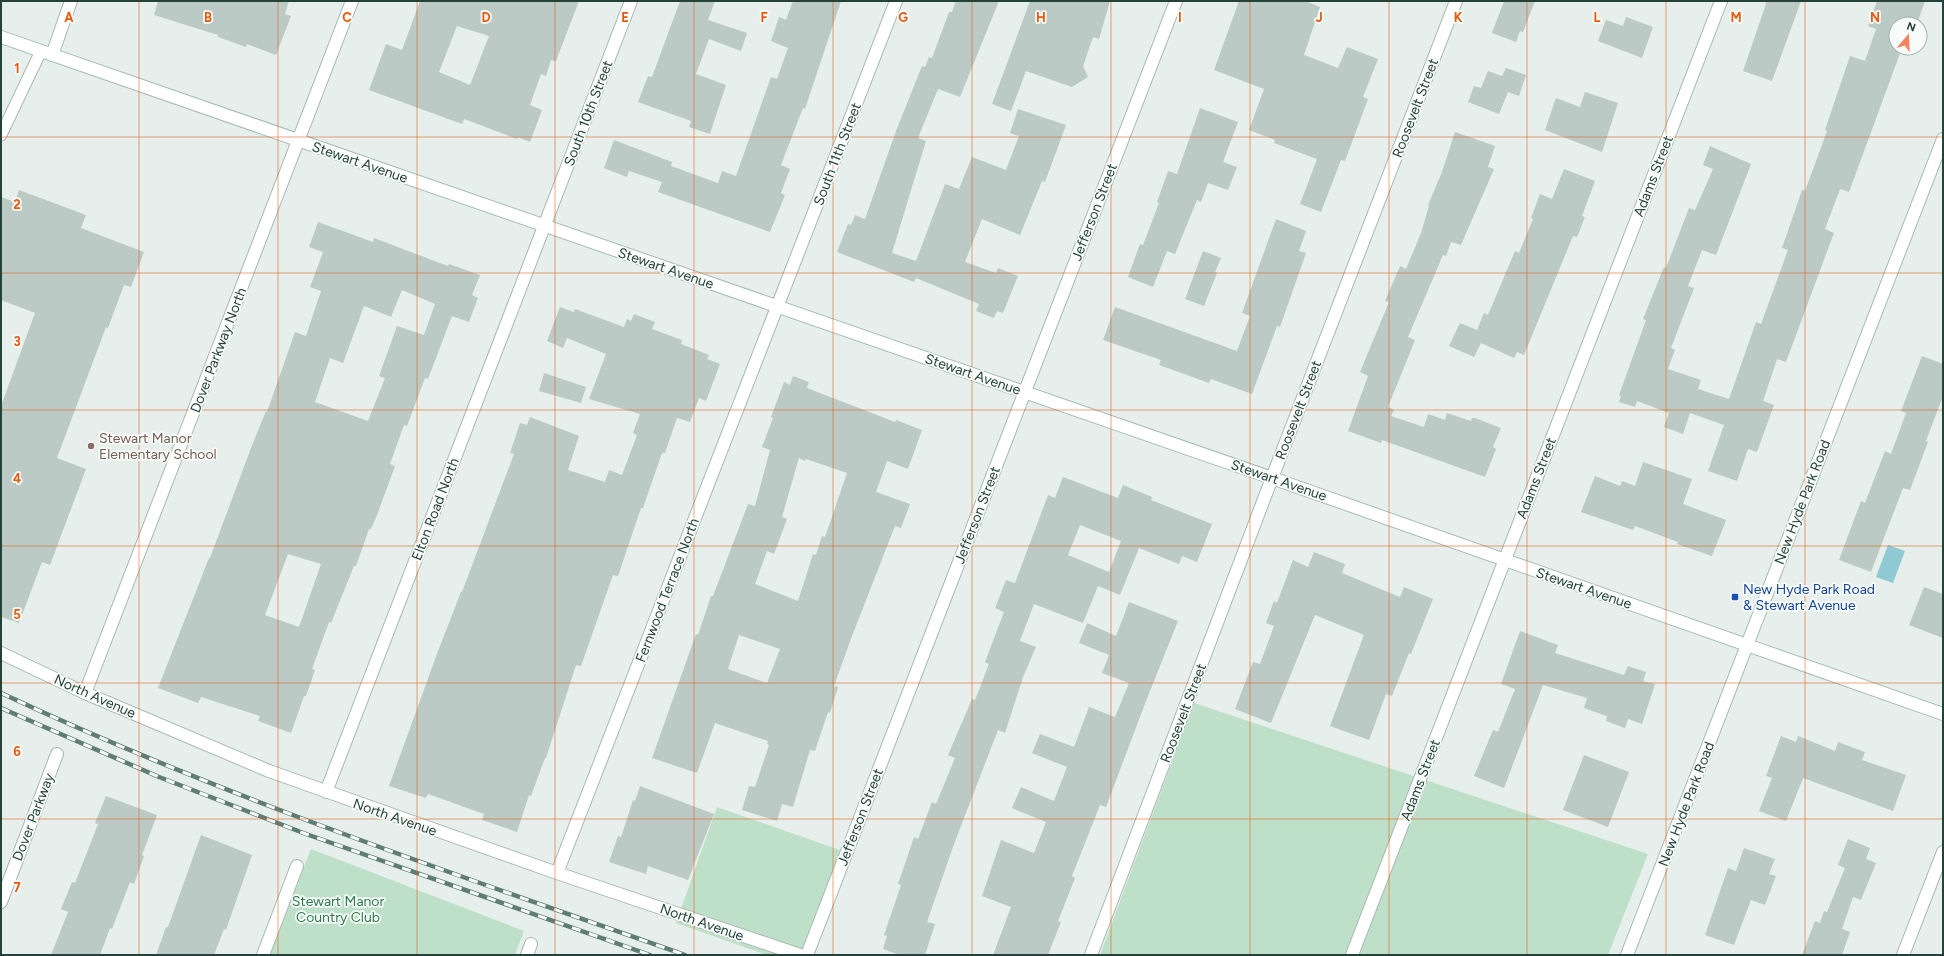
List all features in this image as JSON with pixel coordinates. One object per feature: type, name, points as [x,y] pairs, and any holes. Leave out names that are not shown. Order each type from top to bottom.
[{"type":"street","points":[[46,53],[71,1]]},
{"type":"street","name":"Dover Parkway North","points":[[85,693],[352,1]]},
{"type":"street","name":"South 10th Street","points":[[544,226],[631,1]]},
{"type":"street","name":"South 11th Street","points":[[777,306],[896,1]]},
{"type":"street","name":"Jefferson Street","points":[[806,955],[1176,1]]},
{"type":"street","name":"Roosevelt Street","points":[[1091,955],[1272,478],[1456,1]]},
{"type":"street","name":"Adams Street","points":[[1352,955],[1721,1]]},
{"type":"street","name":"Stewart Avenue","points":[[1,37],[1272,478],[1943,714]]},
{"type":"street","name":"New Hyde Park Road","points":[[1627,955],[1943,139]]},
{"type":"street","name":"Elton Road North","points":[[326,792],[544,226]]},
{"type":"street","name":"Fernwood Terrace North","points":[[558,873],[777,306]]},
{"type":"street","name":"North Avenue","points":[[1,653],[85,693],[262,768],[326,792],[558,873],[800,955]]},
{"type":"street","name":"Dover Parkway","points":[[1,902],[57,754]]},
{"type":"street","points":[[1903,955],[1943,852]]},
{"type":"street","points":[[263,955],[297,866]]},
{"type":"lane","points":[[1,135],[46,53]]},
{"type":"green space","points":[[1194,703],[1648,854],[1608,955],[1100,955]]},
{"type":"green space","points":[[717,807],[840,850],[802,955],[767,955],[676,923]]},
{"type":"green space","name":"Stewart Manor Country Club","points":[[311,849],[524,931],[515,955],[270,955]]},
{"type":"water","points":[[1888,545],[1905,551],[1893,583],[1876,577]]},
{"type":"building","points":[[158,1],[289,1],[285,14],[291,16],[276,55],[247,44],[246,47],[218,37],[218,35],[154,15]]},
{"type":"building","points":[[420,1],[579,1],[556,61],[551,60],[546,76],[541,74],[530,105],[542,110],[530,142],[518,137],[517,139],[464,119],[462,124],[369,90],[386,44],[402,50]],"holes":[[[457,26],[489,36],[470,85],[439,72]]]},
{"type":"building","points":[[680,1],[715,1],[708,20],[747,33],[741,51],[709,39],[696,74],[726,85],[710,134],[689,127],[691,121],[638,102],[648,76],[652,77]]},
{"type":"building","points":[[793,1],[841,1],[805,109],[803,108],[781,165],[790,169],[781,193],[785,195],[770,232],[658,192],[662,182],[629,171],[627,177],[604,168],[614,140],[672,162],[671,166],[718,183],[722,171],[736,176],[771,77],[777,79],[788,48],[771,41],[779,17],[786,20]]},
{"type":"building","points":[[956,1],[999,1],[960,97],[938,89],[918,138],[926,141],[892,253],[916,261],[945,184],[959,189],[972,157],[1006,170],[1019,136],[1010,133],[1018,109],[1066,125],[1045,182],[1042,181],[1020,235],[982,219],[965,262],[996,273],[998,268],[1018,276],[1003,313],[997,311],[994,318],[976,311],[979,304],[916,278],[914,282],[837,252],[848,224],[851,225],[855,215],[865,219],[896,131],[922,66],[925,67],[929,57],[932,58],[949,12],[952,12]]},
{"type":"building","points":[[1030,1],[1110,1],[1099,39],[1093,37],[1083,66],[1088,77],[1072,87],[1026,71],[1011,111],[992,104]]},
{"type":"building","points":[[1239,1],[1305,1],[1320,7],[1304,55],[1338,68],[1347,47],[1378,59],[1363,97],[1368,99],[1354,137],[1345,161],[1341,160],[1321,212],[1300,204],[1317,159],[1274,143],[1275,140],[1249,130],[1264,89],[1214,70]]},
{"type":"building","points":[[1504,1],[1535,1],[1523,32],[1520,31],[1516,42],[1492,33]]},
{"type":"building","points":[[1767,1],[1801,1],[1772,81],[1743,71]]},
{"type":"building","points":[[1877,1],[1925,1],[1920,16],[1888,16],[1888,56],[1899,56],[1849,192],[1840,189],[1825,229],[1834,233],[1786,362],[1777,359],[1763,401],[1774,405],[1757,452],[1748,449],[1737,481],[1708,471],[1724,425],[1690,413],[1683,434],[1664,427],[1669,413],[1637,401],[1635,407],[1619,402],[1621,396],[1619,395],[1646,320],[1643,319],[1664,267],[1666,268],[1689,208],[1695,210],[1713,169],[1703,165],[1710,146],[1751,164],[1716,255],[1702,250],[1688,286],[1694,288],[1671,348],[1675,350],[1668,369],[1701,380],[1698,389],[1729,399],[1756,322],[1761,324],[1788,250],[1782,248],[1802,190],[1805,191],[1827,131],[1825,130],[1850,56],[1865,61],[1876,29],[1868,26]]},
{"type":"building","points":[[1626,17],[1653,27],[1642,58],[1598,41],[1606,20],[1623,26]]},
{"type":"building","points":[[1506,68],[1526,75],[1519,96],[1508,92],[1499,114],[1468,102],[1474,86],[1481,88],[1488,71],[1502,76]]},
{"type":"building","points":[[1585,92],[1618,103],[1602,152],[1545,130],[1556,98],[1580,107]]},
{"type":"building","points":[[1200,108],[1238,122],[1223,162],[1237,167],[1228,190],[1208,183],[1201,202],[1197,200],[1175,254],[1167,251],[1153,287],[1128,277],[1140,244],[1143,245],[1159,203],[1157,202],[1168,171],[1177,174]]},
{"type":"building","points":[[1455,132],[1495,146],[1488,167],[1494,169],[1461,245],[1451,242],[1446,256],[1443,255],[1408,337],[1415,340],[1388,407],[1394,410],[1391,416],[1424,427],[1428,414],[1445,420],[1447,413],[1471,421],[1472,418],[1475,418],[1501,428],[1493,447],[1496,449],[1485,477],[1382,440],[1381,443],[1348,431],[1368,376],[1360,372],[1389,302],[1385,301],[1400,266],[1406,269],[1421,233],[1429,206],[1428,205],[1442,172]]},
{"type":"building","points":[[1564,169],[1595,181],[1582,216],[1585,217],[1577,237],[1573,236],[1524,355],[1517,352],[1514,358],[1481,343],[1474,357],[1449,346],[1460,323],[1477,330],[1484,313],[1488,315],[1515,251],[1519,253],[1533,219],[1531,218],[1540,194],[1552,199]]},
{"type":"building","points":[[19,190],[86,215],[81,228],[144,252],[131,287],[124,285],[108,328],[106,327],[57,458],[86,469],[50,565],[42,562],[19,623],[1,617],[1,406],[35,313],[1,300],[1,197],[15,202]]},
{"type":"building","points":[[1276,219],[1306,231],[1299,251],[1306,253],[1280,327],[1277,326],[1252,394],[1211,379],[1209,383],[1159,365],[1161,360],[1103,340],[1115,307],[1237,351],[1250,316],[1242,313]]},
{"type":"building","points":[[318,222],[373,242],[374,238],[448,266],[449,264],[480,275],[472,295],[478,298],[469,322],[452,316],[428,379],[425,378],[407,426],[404,425],[390,464],[395,466],[377,515],[371,529],[369,529],[356,566],[354,566],[331,623],[329,622],[312,669],[315,670],[291,733],[258,721],[260,716],[201,697],[198,703],[158,688],[210,558],[251,448],[266,411],[267,412],[295,332],[306,336],[321,291],[310,287],[323,252],[309,247]],"holes":[[[402,290],[435,304],[424,335],[397,326],[379,376],[385,378],[368,421],[315,402],[330,358],[343,363],[364,306],[391,317]],[[288,554],[321,564],[299,627],[265,615]]]},
{"type":"building","points":[[1203,251],[1221,258],[1215,272],[1217,273],[1204,306],[1185,299]]},
{"type":"building","points":[[560,307],[574,312],[575,309],[624,327],[627,319],[631,321],[634,314],[655,322],[652,329],[682,340],[681,344],[709,355],[707,359],[720,364],[706,401],[699,398],[690,422],[677,418],[665,453],[662,453],[643,508],[641,508],[618,576],[613,575],[581,666],[576,665],[546,758],[531,796],[529,795],[517,832],[482,820],[484,814],[428,794],[426,798],[389,786],[438,651],[514,454],[510,453],[520,423],[527,425],[530,417],[579,436],[568,470],[605,482],[609,470],[622,475],[637,435],[633,433],[640,414],[589,399],[606,354],[567,338],[563,348],[547,341]]},
{"type":"building","points":[[1922,356],[1943,364],[1943,396],[1910,490],[1903,488],[1871,572],[1839,560],[1861,501],[1865,503],[1885,451],[1891,454],[1906,413],[1901,411]]},
{"type":"building","points":[[544,373],[586,387],[581,403],[539,391]]},
{"type":"building","points":[[793,376],[809,382],[807,388],[895,422],[896,420],[922,430],[908,469],[887,461],[876,492],[910,504],[901,528],[895,526],[852,636],[834,686],[838,687],[830,713],[828,712],[815,751],[810,750],[793,807],[782,804],[777,821],[742,810],[749,786],[755,787],[769,745],[767,744],[768,741],[715,723],[697,773],[652,758],[696,634],[698,635],[711,596],[713,596],[748,504],[755,506],[770,450],[762,447],[784,382],[790,385]],"holes":[[[799,458],[847,473],[825,537],[822,536],[816,555],[813,554],[798,601],[755,584],[767,551],[774,554],[787,519],[782,517]],[[739,635],[780,649],[767,683],[728,669]]]},
{"type":"building","points":[[1643,462],[1692,479],[1683,504],[1726,520],[1712,556],[1677,544],[1678,542],[1635,526],[1633,530],[1581,512],[1595,476],[1620,486],[1622,481],[1635,486]]},
{"type":"building","points":[[1063,477],[1118,498],[1123,485],[1152,497],[1151,500],[1212,524],[1197,562],[1182,556],[1179,564],[1139,548],[1120,595],[1098,586],[1083,623],[1034,604],[1020,641],[1036,647],[1023,677],[1005,733],[998,730],[954,844],[927,922],[935,924],[925,955],[900,955],[883,949],[887,936],[884,935],[901,885],[898,884],[914,837],[918,839],[932,802],[936,804],[955,758],[948,755],[972,699],[975,700],[989,664],[985,662],[1004,612],[995,608],[1006,580],[1015,583],[1048,495],[1055,498]],"holes":[[[1080,525],[1121,541],[1109,572],[1068,555]]]},
{"type":"building","points":[[1314,552],[1345,564],[1342,573],[1400,597],[1404,587],[1433,599],[1392,696],[1386,694],[1369,740],[1330,726],[1364,635],[1315,615],[1271,723],[1235,709],[1253,662],[1260,664],[1274,626],[1266,623],[1274,601],[1277,603],[1293,560],[1308,567]]},
{"type":"building","points":[[1924,587],[1943,594],[1943,638],[1909,625]]},
{"type":"building","points":[[1129,602],[1178,621],[1106,807],[1100,805],[1072,876],[1075,878],[1058,921],[1061,922],[1048,955],[993,955],[1011,907],[982,896],[1001,840],[1034,853],[1046,822],[1012,808],[1021,787],[1054,801],[1067,767],[1032,753],[1040,734],[1074,747],[1089,707],[1115,717],[1129,683],[1102,673],[1109,655],[1079,643],[1087,623],[1116,636]]},
{"type":"building","points":[[1520,631],[1558,645],[1555,653],[1624,675],[1628,666],[1646,672],[1643,681],[1655,684],[1642,724],[1628,719],[1625,728],[1606,721],[1607,716],[1584,708],[1587,698],[1543,685],[1504,788],[1474,776],[1493,730],[1498,732],[1515,689],[1501,684]]},
{"type":"building","points":[[1781,736],[1796,742],[1798,736],[1835,751],[1838,742],[1865,752],[1862,760],[1906,775],[1893,811],[1803,778],[1786,821],[1759,811],[1772,778],[1766,776]]},
{"type":"building","points":[[1584,755],[1629,772],[1608,827],[1563,810]]},
{"type":"building","points":[[640,786],[714,814],[688,880],[648,866],[646,874],[609,862],[618,836],[621,837],[633,800],[635,801]]},
{"type":"building","points":[[106,796],[157,815],[142,855],[144,856],[134,884],[130,882],[112,929],[110,928],[100,955],[51,955],[68,912],[61,909],[72,882],[75,883],[98,824],[95,823]]},
{"type":"building","points":[[201,835],[252,855],[226,930],[224,929],[214,955],[156,955],[166,927],[168,927]]},
{"type":"building","points":[[1848,839],[1870,848],[1866,859],[1876,863],[1861,900],[1853,897],[1842,929],[1850,932],[1842,955],[1802,955],[1815,921],[1820,923],[1824,911],[1827,912],[1845,868],[1838,865]]},
{"type":"building","points":[[1744,848],[1775,859],[1769,874],[1776,876],[1765,905],[1751,900],[1734,945],[1705,935],[1728,868],[1736,871]]},
{"type":"railway","points":[[1,693],[85,731],[169,766],[340,833],[685,955]]},
{"type":"railway","points":[[1,708],[159,777],[306,834],[650,955]]},
{"type":"place","name":"Stewart Manor Elementary School","points":[[91,446]]},
{"type":"place","name":"New Hyde Park Road & Stewart Avenue","points":[[1735,597]]}]
